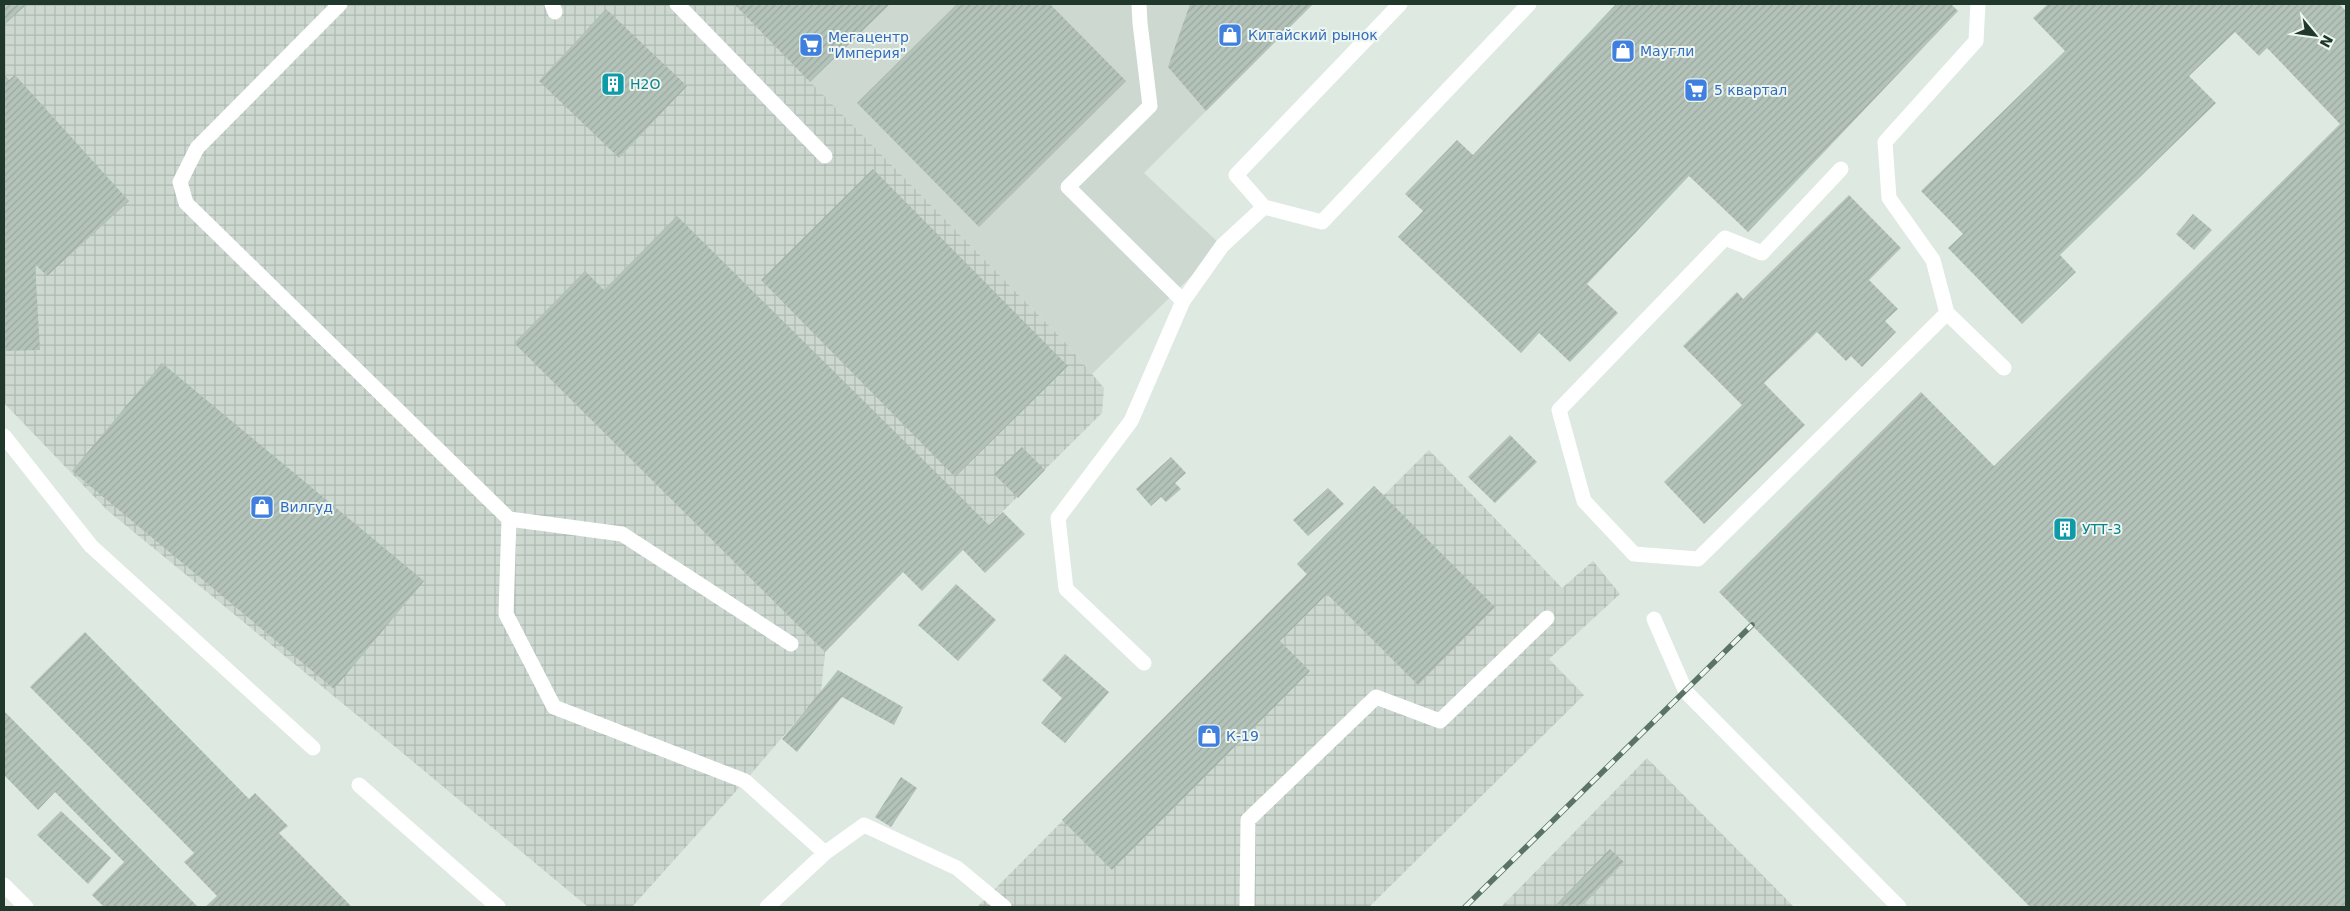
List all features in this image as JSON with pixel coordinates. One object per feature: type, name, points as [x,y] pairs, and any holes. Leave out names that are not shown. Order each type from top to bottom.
[{"type":"lane","points":[[677,4],[825,156]]},
{"type":"lane","points":[[1139,4],[1150,106],[1068,187],[1183,301]]},
{"type":"lane","points":[[1400,4],[1236,175],[1264,206],[1322,222],[1529,4]]},
{"type":"lane","points":[[1978,4],[1976,41],[1885,142],[1889,198],[1934,260],[1947,313],[2004,368]]},
{"type":"lane","points":[[334,6],[197,148],[180,182],[186,203],[509,519],[622,534],[791,644]]},
{"type":"lane","points":[[1841,169],[1762,254],[1725,238],[1559,410],[1584,502],[1634,554],[1698,560],[1947,313]]},
{"type":"lane","points":[[1144,663],[1066,589],[1058,518],[1131,422],[1183,301],[1222,246],[1264,206]]},
{"type":"lane","points":[[4,436],[90,546],[313,748]]},
{"type":"lane","points":[[509,519],[506,614],[554,707],[745,781],[825,853]]},
{"type":"lane","points":[[1247,907],[1248,820],[1376,697],[1440,722],[1547,618]]},
{"type":"lane","points":[[1654,619],[1686,692],[1899,907]]},
{"type":"lane","points":[[358,785],[498,907]]},
{"type":"lane","points":[[767,907],[825,853],[864,825],[957,868],[1004,907]]},
{"type":"lane","points":[[6,891],[26,907]]},
{"type":"shaded area","points":[[4,4],[734,4],[1063,340],[1104,388],[1102,413],[989,525],[969,505],[825,652],[821,692],[745,781],[632,907],[588,907],[107,510],[4,403],[4,85],[9,80],[4,74]]},
{"type":"shaded area","name":"Мегацентр \"Империя\"","points":[[734,4],[1313,4],[1144,173],[1222,246],[1092,374],[1063,340]]},
{"type":"shaded area","points":[[1429,450],[1562,588],[1593,561],[1620,594],[1549,659],[1584,695],[1369,907],[977,907],[1307,574],[1297,564],[1374,486],[1384,495]]},
{"type":"shaded area","points":[[1647,758],[1794,907],[1501,907]]},
{"type":"building","points":[[4,4],[27,4],[4,25]]},
{"type":"building","name":"Мегацентр \"Империя\"","points":[[734,4],[890,4],[810,82]]},
{"type":"building","points":[[957,4],[1050,4],[1126,81],[979,227],[857,103]]},
{"type":"building","name":"Китайский рынок","points":[[1190,4],[1313,4],[1206,111],[1168,67]]},
{"type":"building","points":[[1616,4],[1951,4],[1958,11],[1748,232],[1689,176],[1587,284],[1618,313],[1570,362],[1539,333],[1521,353],[1398,237],[1423,211],[1405,194],[1457,140],[1473,155]]},
{"type":"building","name":"УТТ-3","points":[[2048,4],[2339,4],[2346,11],[2346,907],[2030,907],[1719,592],[1921,392],[1994,466],[2340,124],[2267,48],[2259,56],[2235,32],[2189,76],[2216,103],[2060,255],[2076,272],[2022,324],[1948,248],[1963,234],[1921,191],[2065,51],[2033,18]]},
{"type":"building","name":"H2O","points":[[606,9],[687,86],[619,158],[539,81]]},
{"type":"building","points":[[4,74],[9,80],[15,75],[129,201],[47,276],[35,264],[40,350],[4,351]]},
{"type":"building","points":[[873,169],[1068,366],[955,477],[761,280]]},
{"type":"building","points":[[1849,195],[1901,248],[1869,280],[1898,309],[1885,321],[1896,332],[1862,367],[1851,356],[1846,361],[1817,332],[1764,383],[1805,425],[1704,524],[1664,482],[1742,405],[1683,346],[1737,292],[1743,299]]},
{"type":"building","points":[[2193,214],[2212,230],[2194,250],[2176,234]]},
{"type":"building","points":[[677,216],[989,525],[1003,512],[1025,534],[985,573],[963,550],[922,591],[903,572],[825,652],[514,343],[585,271],[604,290]]},
{"type":"building","points":[[162,363],[424,581],[334,689],[72,471]]},
{"type":"building","points":[[1510,435],[1537,462],[1495,503],[1468,477]]},
{"type":"building","points":[[1022,447],[1045,470],[1018,498],[994,474]]},
{"type":"building","points":[[1171,457],[1186,473],[1175,483],[1181,489],[1166,502],[1161,497],[1151,506],[1136,489]]},
{"type":"building","points":[[1374,486],[1495,607],[1418,685],[1327,594],[1280,641],[1310,671],[1112,870],[1062,820],[1307,574],[1297,564]]},
{"type":"building","points":[[1328,488],[1344,504],[1308,536],[1293,520]]},
{"type":"building","points":[[956,584],[996,620],[958,661],[918,625]]},
{"type":"building","points":[[85,632],[249,799],[255,793],[288,826],[279,833],[352,907],[205,907],[217,896],[184,862],[194,853],[30,687]]},
{"type":"building","points":[[1065,654],[1109,692],[1065,743],[1041,723],[1062,698],[1042,680]]},
{"type":"building","points":[[838,670],[903,707],[894,725],[842,697],[797,752],[782,739]]},
{"type":"building","points":[[4,711],[198,907],[104,907],[92,895],[124,862],[55,792],[38,810],[4,775]]},
{"type":"building","points":[[901,777],[917,788],[891,827],[875,817]]},
{"type":"building","points":[[61,811],[111,858],[88,884],[37,835]]},
{"type":"building","points":[[1610,849],[1624,862],[1581,907],[1554,907]]},
{"type":"railway","points":[[1465,907],[1752,625]]},
{"type":"place","name":"Китайский рынок","points":[[1230,35]]},
{"type":"place","name":"Мегацентр \"Империя\"","points":[[811,45]]},
{"type":"place","name":"Маугли","points":[[1623,51]]},
{"type":"place","name":"H2O","points":[[613,84]]},
{"type":"place","name":"5 квартал","points":[[1696,90]]},
{"type":"place","name":"Вилгуд","points":[[262,507]]},
{"type":"place","name":"УТТ-3","points":[[2065,529]]},
{"type":"place","name":"К-19","points":[[1209,736]]}]
